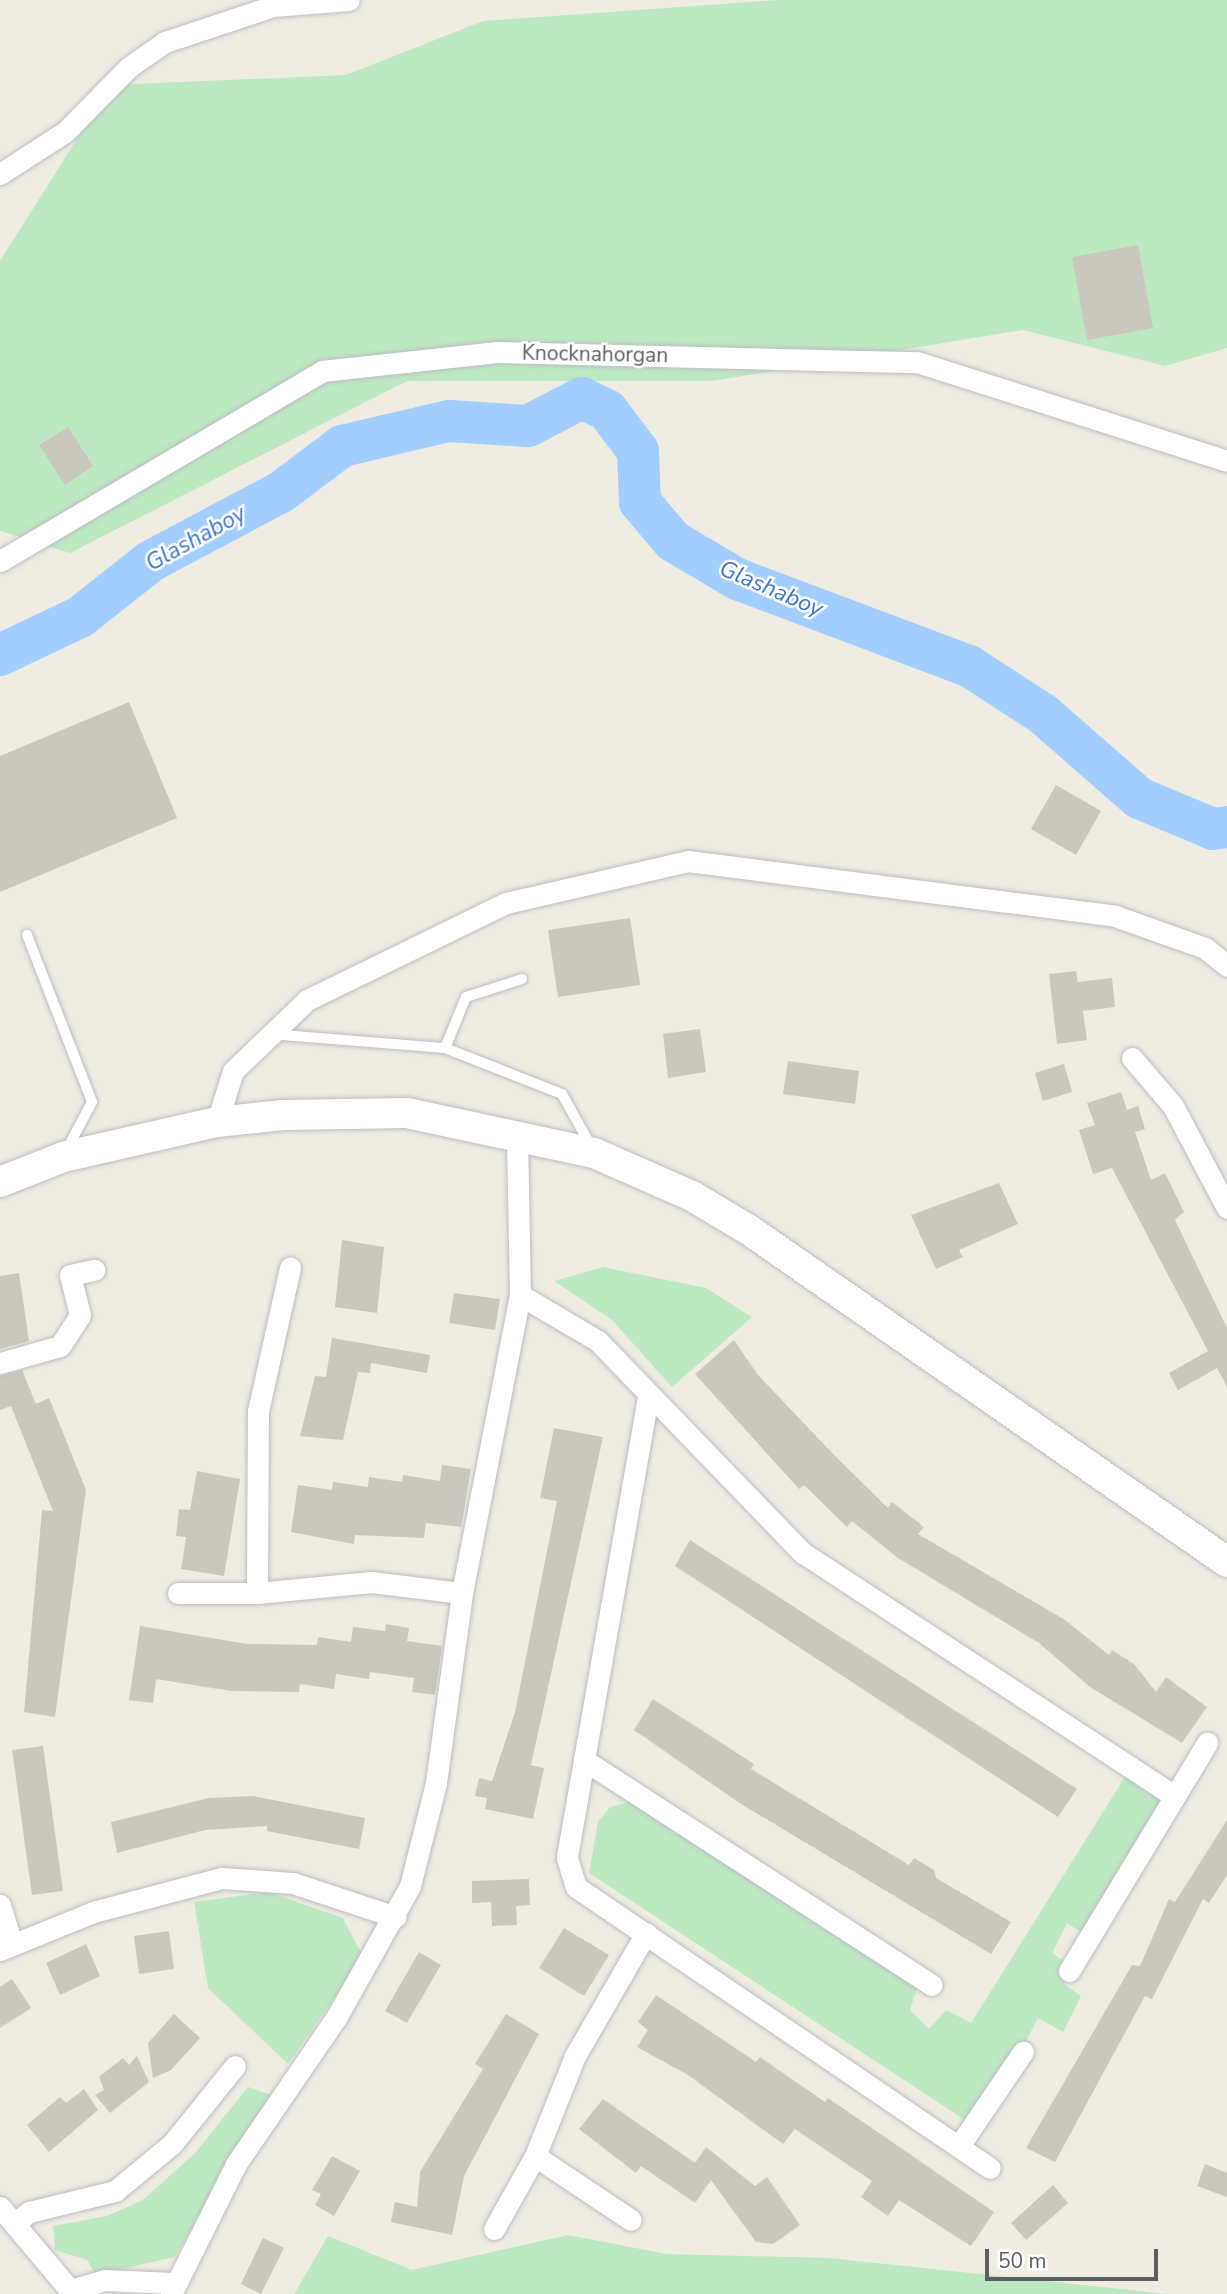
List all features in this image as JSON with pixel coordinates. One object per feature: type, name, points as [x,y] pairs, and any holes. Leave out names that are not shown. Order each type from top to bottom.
[{"type":"main road","points":[[0,1182],[63,1157],[217,1122],[407,1113],[517,1133],[594,1153],[692,1196],[749,1230],[1227,1562]]},
{"type":"street","points":[[0,174],[65,132],[129,67],[165,42],[273,6],[349,0]]},
{"type":"street","name":"Knocknahorgan","points":[[0,561],[322,372],[497,352],[917,362],[1227,461]]},
{"type":"street","points":[[217,1122],[233,1071],[268,1033],[307,1000],[506,903],[688,861],[1115,916],[1205,947],[1227,966]]},
{"type":"street","points":[[1132,1058],[1173,1107],[1227,1208]]},
{"type":"street","points":[[0,2207],[16,2222],[67,2292],[115,2280],[172,2289],[236,2164],[396,1917],[410,1886],[436,1783],[462,1593],[520,1295],[517,1133]]},
{"type":"street","points":[[257,1593],[258,1411],[289,1268]]},
{"type":"street","points":[[0,1363],[60,1346],[80,1315],[70,1275],[94,1270]]},
{"type":"street","points":[[520,1295],[597,1340],[648,1397],[803,1553],[1175,1796]]},
{"type":"street","points":[[648,1397],[567,1858],[576,1887],[990,2168]]},
{"type":"street","points":[[178,1593],[257,1593],[371,1582],[462,1593]]},
{"type":"street","points":[[1069,1971],[1207,1743]]},
{"type":"street","points":[[584,1760],[932,1985]]},
{"type":"street","points":[[0,1905],[6,1947],[93,1912],[222,1878],[293,1883],[396,1917]]},
{"type":"street","points":[[494,2229],[535,2156],[575,2056],[646,1933]]},
{"type":"street","points":[[959,2146],[1023,2052]]},
{"type":"street","points":[[16,2222],[29,2212],[116,2191],[172,2144],[235,2066]]},
{"type":"street","points":[[535,2156],[631,2220]]},
{"type":"lane","points":[[27,935],[92,1102],[63,1157]]},
{"type":"lane","points":[[445,1048],[466,998],[522,979]]},
{"type":"lane","points":[[268,1033],[285,1039],[445,1048],[562,1094],[594,1153]]},
{"type":"green space","points":[[779,0],[1227,0],[1227,348],[1165,366],[1023,330],[712,381],[407,381],[70,553],[0,531],[0,261],[111,85],[346,75],[483,21]]},
{"type":"green space","points":[[603,1267],[706,1288],[752,1317],[672,1387],[612,1320],[554,1281]]},
{"type":"green space","points":[[1125,1777],[1164,1803],[1084,1934],[1067,1923],[1052,1953],[1068,1964],[1064,1984],[1081,1996],[1063,2032],[1038,2018],[987,2117],[968,2122],[589,1873],[598,1822],[610,1807],[634,1801],[917,1988],[910,2010],[929,2029],[946,2010],[971,2023]]},
{"type":"green space","points":[[268,1892],[343,1918],[363,1957],[288,2064],[208,1988],[194,1902]]},
{"type":"green space","points":[[248,2087],[271,2095],[175,2257],[96,2275],[87,2260],[55,2250],[53,2226],[107,2216],[143,2200],[195,2153]]},
{"type":"green space","points":[[568,2235],[667,2254],[829,2258],[1168,2294],[294,2294],[328,2236],[412,2270]]},
{"type":"building","points":[[1138,245],[1153,328],[1087,340],[1072,257]]},
{"type":"building","points":[[68,427],[93,466],[65,485],[39,445]]},
{"type":"building","points":[[129,702],[177,818],[0,892],[0,756]]},
{"type":"building","points":[[1056,785],[1101,811],[1076,855],[1031,829]]},
{"type":"building","points":[[630,918],[640,985],[558,997],[548,930]]},
{"type":"building","points":[[1076,971],[1078,982],[1112,978],[1115,1007],[1083,1011],[1087,1040],[1057,1044],[1049,974]]},
{"type":"building","points":[[700,1029],[706,1072],[668,1078],[663,1034]]},
{"type":"building","points":[[788,1061],[859,1071],[855,1104],[783,1094]]},
{"type":"building","points":[[1064,1064],[1072,1092],[1043,1101],[1035,1073]]},
{"type":"building","points":[[1121,1092],[1127,1110],[1138,1106],[1145,1129],[1135,1132],[1151,1180],[1165,1173],[1184,1212],[1175,1220],[1227,1328],[1227,1387],[1217,1368],[1178,1390],[1169,1373],[1208,1351],[1112,1168],[1093,1174],[1079,1130],[1095,1125],[1087,1103]]},
{"type":"building","points":[[999,1183],[1018,1224],[959,1250],[963,1257],[936,1269],[911,1215]]},
{"type":"building","points":[[342,1240],[384,1247],[377,1313],[335,1307]]},
{"type":"building","points":[[19,1273],[29,1341],[0,1349],[0,1276]]},
{"type":"building","points":[[454,1293],[500,1299],[495,1330],[449,1323]]},
{"type":"building","points":[[332,1338],[430,1355],[427,1373],[371,1363],[370,1373],[358,1372],[343,1440],[300,1436],[315,1376],[326,1377]]},
{"type":"building","points":[[734,1340],[758,1375],[836,1457],[888,1508],[892,1502],[924,1527],[918,1534],[1065,1620],[1109,1655],[1112,1650],[1134,1664],[1156,1692],[1166,1677],[1207,1707],[1182,1743],[1090,1687],[1039,1643],[898,1558],[852,1521],[847,1527],[804,1485],[799,1489],[695,1374]]},
{"type":"building","points":[[22,1370],[36,1404],[49,1398],[86,1490],[55,1717],[24,1712],[42,1510],[53,1511],[11,1406],[0,1410],[0,1376]]},
{"type":"building","points":[[554,1428],[603,1437],[531,1765],[544,1768],[533,1819],[485,1809],[487,1798],[475,1796],[479,1778],[492,1781],[515,1712],[557,1501],[540,1498]]},
{"type":"building","points":[[442,1465],[471,1469],[461,1527],[426,1523],[424,1538],[355,1535],[354,1544],[291,1532],[298,1485],[332,1490],[333,1482],[368,1487],[369,1477],[402,1482],[403,1475],[440,1481]]},
{"type":"building","points":[[197,1471],[240,1479],[224,1576],[181,1569],[186,1537],[176,1536],[179,1509],[190,1510]]},
{"type":"building","points":[[690,1540],[1077,1789],[1058,1817],[675,1566]]},
{"type":"building","points":[[386,1624],[409,1628],[407,1641],[442,1646],[435,1695],[412,1692],[414,1678],[370,1672],[369,1679],[336,1674],[334,1689],[300,1684],[299,1692],[231,1691],[156,1679],[153,1703],[129,1700],[140,1626],[247,1644],[317,1645],[318,1637],[351,1642],[353,1627],[385,1631]]},
{"type":"building","points":[[653,1699],[754,1764],[751,1769],[909,1865],[914,1858],[934,1870],[936,1878],[1011,1922],[991,1954],[741,1804],[634,1730]]},
{"type":"building","points":[[43,1746],[63,1891],[32,1895],[12,1750]]},
{"type":"building","points":[[253,1796],[365,1818],[359,1849],[267,1831],[267,1826],[205,1830],[117,1853],[111,1822],[209,1798]]},
{"type":"building","points":[[1227,1820],[1227,1875],[1209,1903],[1203,1899],[1152,1999],[1145,1996],[1055,2162],[1026,2148],[1132,1965],[1140,1966],[1169,1899],[1175,1902]]},
{"type":"building","points":[[529,1879],[530,1905],[516,1906],[517,1925],[492,1926],[491,1902],[472,1903],[472,1881]]},
{"type":"building","points":[[564,1928],[609,1955],[584,1996],[539,1968]]},
{"type":"building","points":[[169,1931],[174,1969],[139,1974],[134,1936]]},
{"type":"building","points":[[86,1944],[100,1976],[60,1995],[46,1963]]},
{"type":"building","points":[[419,1952],[441,1965],[407,2023],[385,2011]]},
{"type":"building","points":[[12,1979],[31,2008],[0,2028],[0,1987]]},
{"type":"building","points":[[656,1995],[756,2062],[760,2057],[825,2102],[828,2098],[994,2212],[971,2246],[899,2200],[888,2216],[861,2197],[872,2181],[795,2129],[783,2144],[688,2075],[637,2047],[648,2030],[638,2022]]},
{"type":"building","points":[[174,2014],[200,2038],[171,2070],[153,2078],[148,2043]]},
{"type":"building","points":[[506,2014],[539,2034],[464,2176],[452,2235],[391,2222],[395,2202],[417,2207],[420,2172],[483,2069],[475,2064]]},
{"type":"building","points":[[137,2056],[149,2082],[110,2113],[95,2095],[104,2090],[99,2077],[123,2058],[129,2065]]},
{"type":"building","points":[[84,2089],[98,2110],[49,2152],[27,2125],[60,2097],[66,2103]]},
{"type":"building","points":[[603,2099],[695,2163],[706,2147],[755,2186],[767,2177],[800,2225],[773,2244],[756,2242],[711,2180],[695,2203],[641,2166],[636,2173],[579,2129]]},
{"type":"building","points":[[332,2156],[360,2171],[334,2216],[315,2205],[321,2194],[312,2190]]},
{"type":"building","points":[[1205,2164],[1227,2173],[1227,2197],[1197,2186]]},
{"type":"building","points":[[1053,2185],[1068,2203],[1026,2240],[1011,2223]]},
{"type":"building","points":[[263,2238],[284,2248],[261,2294],[241,2284]]},
{"type":"waterway","name":"Glashaboy","points":[[0,655],[80,617],[151,561],[281,492],[342,446],[449,421],[528,426],[582,398],[607,410],[638,451],[640,502],[673,541],[737,579],[969,666],[1043,714],[1139,798],[1213,829],[1227,827]]}]
